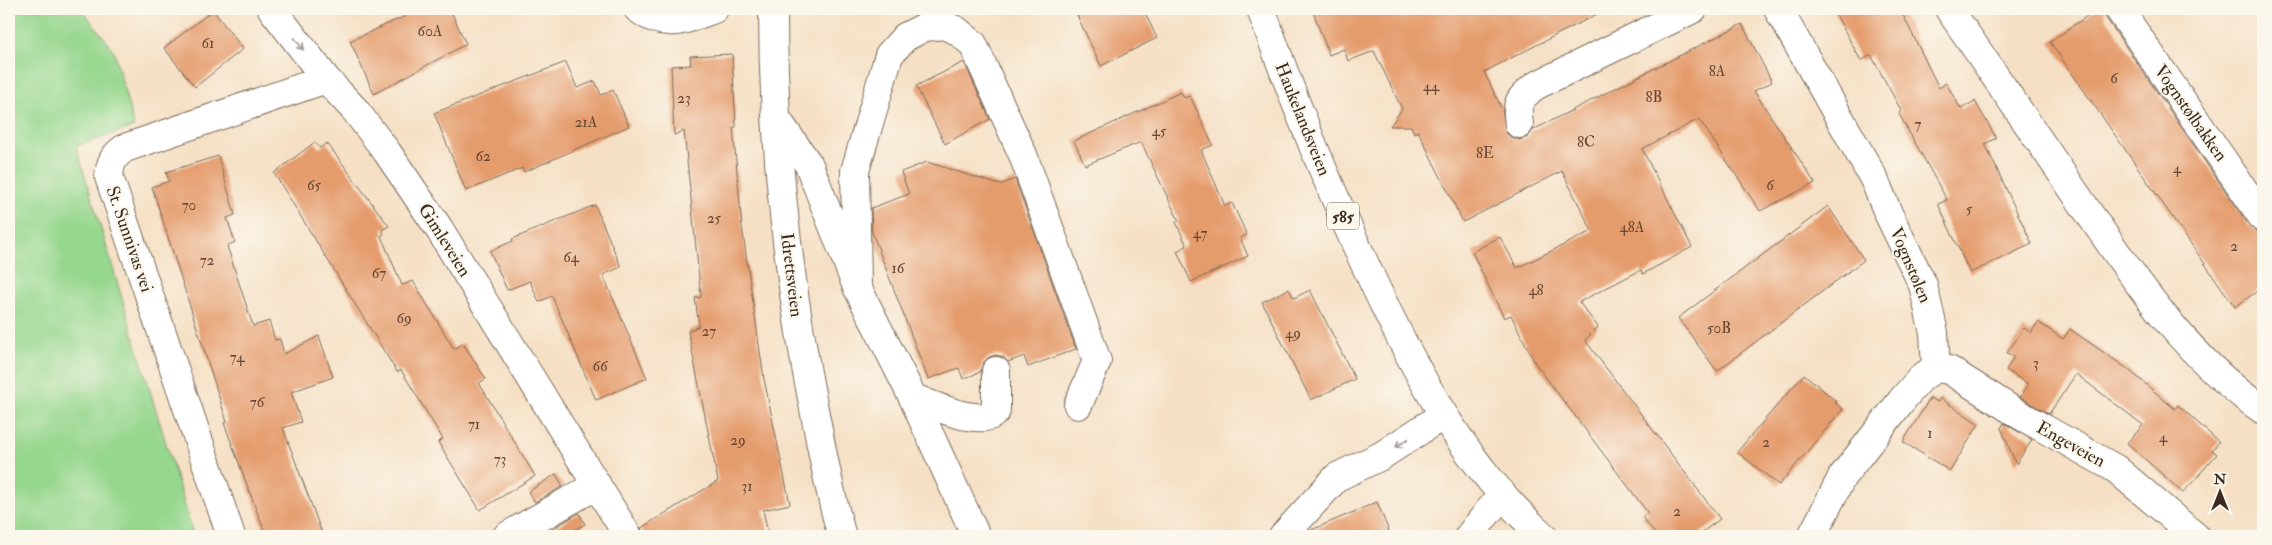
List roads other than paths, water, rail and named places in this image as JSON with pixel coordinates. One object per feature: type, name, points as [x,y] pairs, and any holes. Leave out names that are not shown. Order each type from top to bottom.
[{"type":"street","name":"Gimleveien","points":[[272,9],[326,79],[355,110],[382,145],[438,227],[628,536]]},
{"type":"street","points":[[638,9],[646,15],[667,22],[678,22],[714,9]]},
{"type":"street","name":"Idrettsveien","points":[[774,9],[777,120],[788,250],[804,358],[833,505],[842,536]]},
{"type":"street","name":"Haukelandsveien","points":[[1261,9],[1305,128],[1341,213],[1377,290],[1442,416],[1479,469],[1501,496]]},
{"type":"street","points":[[1519,124],[1517,107],[1521,98],[1535,86],[1693,9]]},
{"type":"street","name":"Vognstølen","points":[[1778,9],[1874,179],[1888,213],[1923,285],[1934,333],[1936,368]]},
{"type":"street","points":[[1949,9],[2146,294],[2185,342],[2219,378],[2263,410]]},
{"type":"street","name":"Vognstølbakken","points":[[2119,9],[2263,218]]},
{"type":"street","points":[[857,287],[855,171],[890,55],[905,37],[924,27],[942,25],[956,30],[973,44],[1023,155],[1097,361],[1078,406]]},
{"type":"street","name":"St. Sunnivas vei","points":[[231,536],[109,177],[110,165],[116,155],[124,148],[326,79]]},
{"type":"street","points":[[777,120],[809,165],[857,287],[913,398],[976,536]]},
{"type":"street","points":[[1812,536],[1842,477],[1902,400],[1922,377],[1936,368]]},
{"type":"street","name":"Engeveien","points":[[1936,368],[1949,370],[2020,415],[2116,468],[2195,536]]},
{"type":"street","points":[[913,398],[971,417],[984,418],[993,415],[996,411],[996,371]]},
{"type":"street","points":[[1296,504],[1337,477],[1382,456],[1442,416]]},
{"type":"street","points":[[1284,536],[1337,477]]},
{"type":"street","points":[[507,536],[597,485]]},
{"type":"street","points":[[1468,536],[1501,496]]},
{"type":"street","name":"585","points":[[1501,496],[1542,536]]}]
